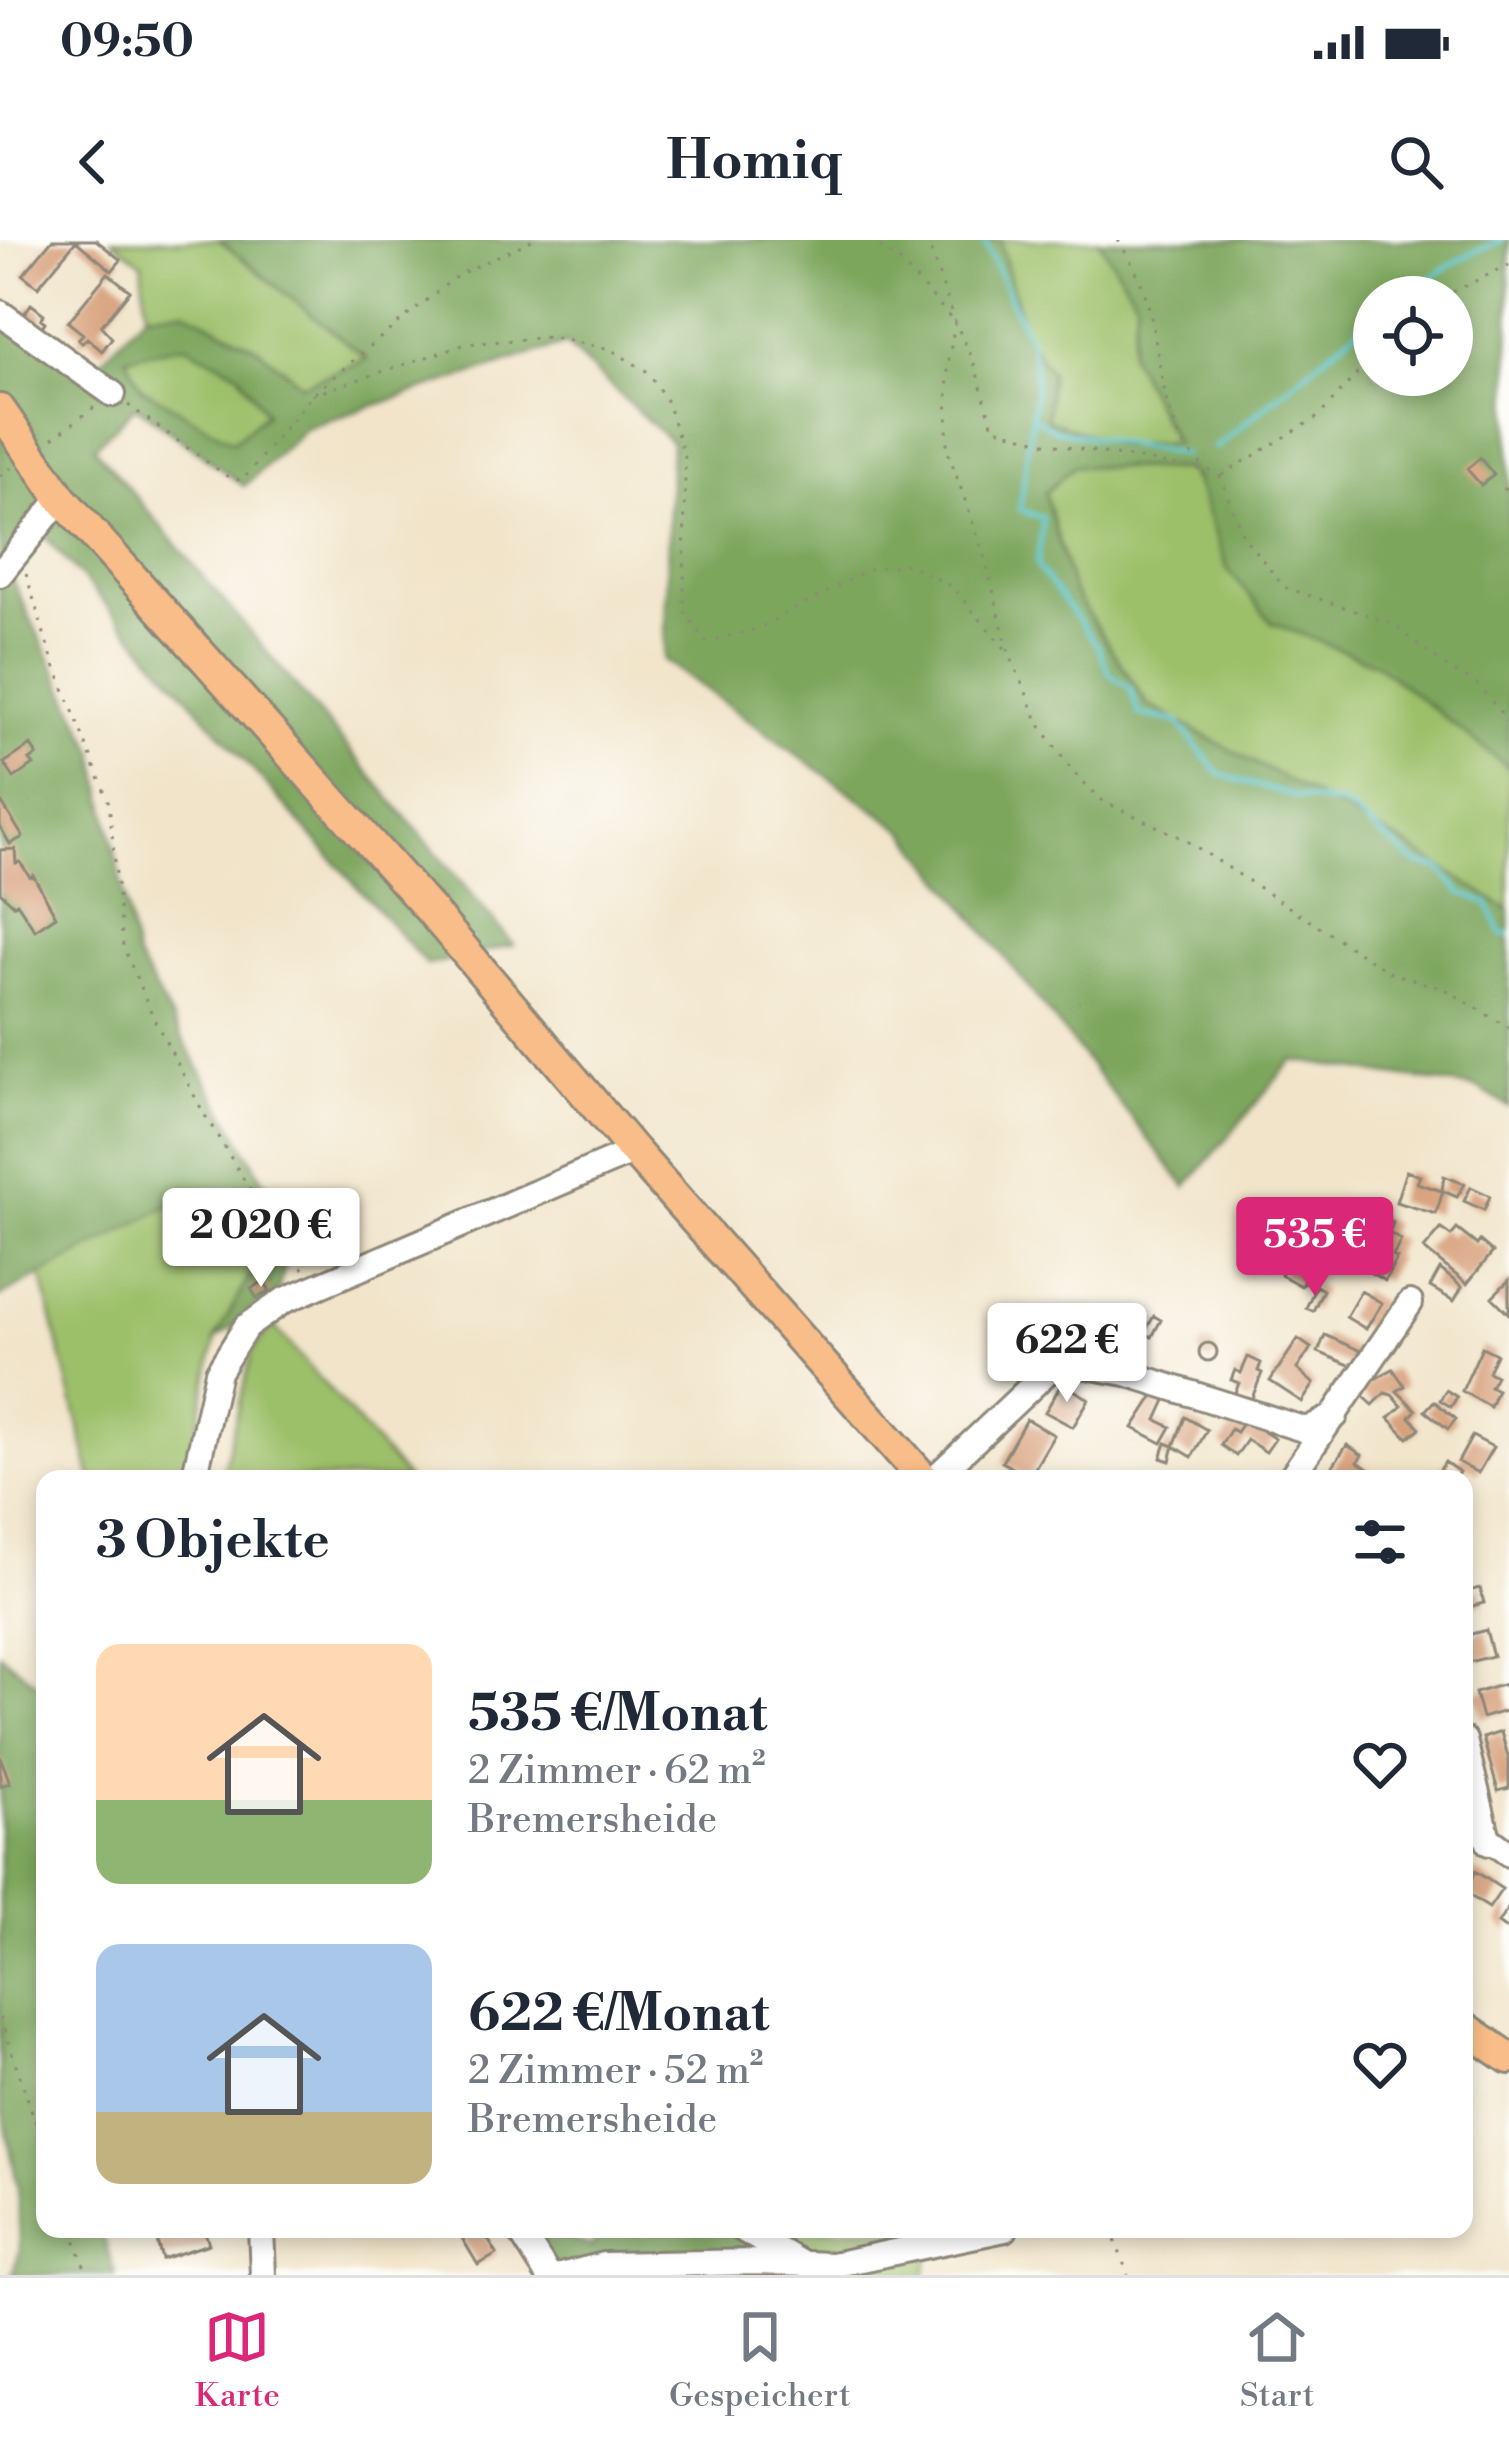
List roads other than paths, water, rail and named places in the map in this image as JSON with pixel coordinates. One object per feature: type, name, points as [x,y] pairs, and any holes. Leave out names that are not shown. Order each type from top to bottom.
[{"type":"main road","points":[[0,410],[61,498],[431,912],[916,1470]]},
{"type":"main road","points":[[1473,2033],[1509,2057]]},
{"type":"street","points":[[0,314],[113,394]]},
{"type":"street","points":[[0,574],[61,498]]},
{"type":"street","points":[[196,1470],[218,1372],[246,1327],[283,1301],[634,1151]]},
{"type":"street","points":[[1296,1470],[1411,1303]]},
{"type":"street","points":[[943,1470],[1049,1370],[1070,1363],[1126,1373],[1306,1430],[1335,1416]]},
{"type":"street","points":[[1473,1768],[1499,1848]]},
{"type":"street","points":[[1473,1827],[1499,1848]]},
{"type":"street","points":[[261,2238],[262,2275]]},
{"type":"street","points":[[524,2238],[548,2275]]},
{"type":"street","points":[[757,2238],[802,2264]]},
{"type":"street","points":[[564,2275],[603,2264],[832,2265],[962,2238]]},
{"type":"waterway","points":[[984,240],[1031,344],[1036,384],[1020,510],[1043,518],[1037,566],[1098,646],[1110,674],[1130,688],[1139,714],[1177,721],[1219,774],[1295,797],[1345,805],[1416,863],[1440,868],[1461,893],[1488,903],[1501,934],[1509,934]]},
{"type":"waterway","points":[[1435,276],[1503,240]]},
{"type":"waterway","points":[[1215,448],[1353,333]]},
{"type":"waterway","points":[[1033,418],[1056,430],[1184,455]]}]
